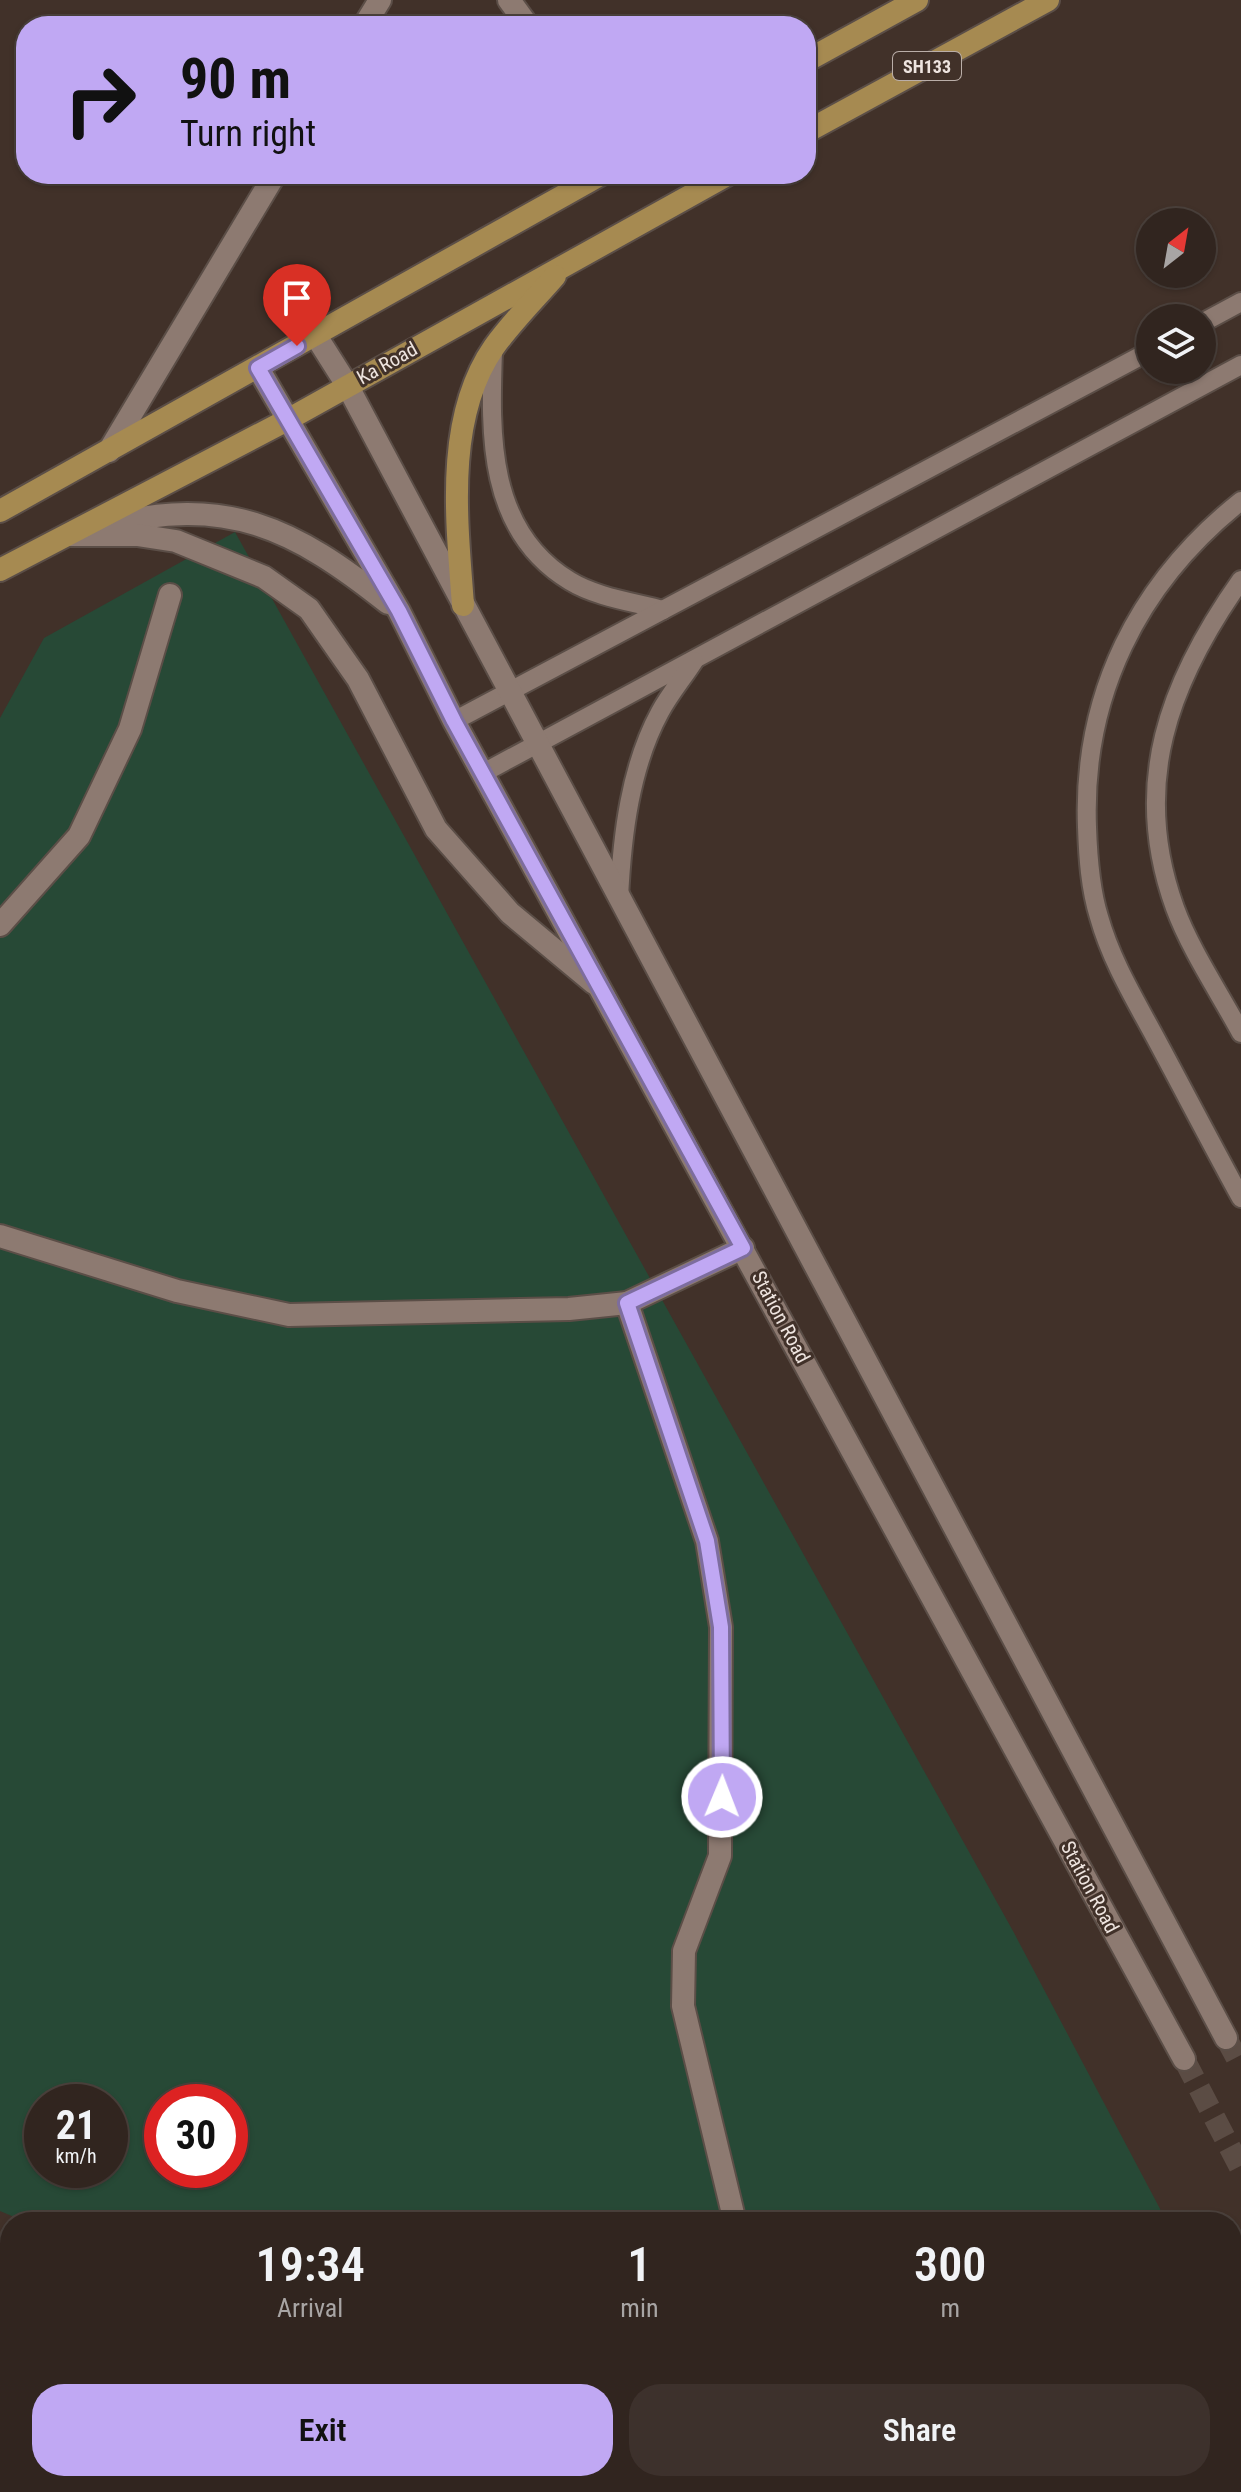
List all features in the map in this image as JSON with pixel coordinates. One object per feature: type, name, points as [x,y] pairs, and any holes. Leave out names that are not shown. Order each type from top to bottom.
[{"type":"main road","points":[[816,56],[917,0]]},
{"type":"main road","name":"SH133","points":[[816,127],[1048,0]]},
{"type":"main road","points":[[0,511],[584,184]]},
{"type":"main road","name":"Ka Road","points":[[0,570],[289,419],[711,184]]},
{"type":"main road","points":[[463,605],[457,454],[464,414],[493,348],[566,263]]},
{"type":"street","points":[[109,451],[269,184]]},
{"type":"street","points":[[316,336],[347,385],[1226,2038]]},
{"type":"street","name":"Station Road","points":[[258,368],[399,611],[454,721],[485,772],[1184,2059]]},
{"type":"street","points":[[71,535],[150,516],[195,513],[226,515],[261,524],[317,552],[341,566],[399,611]]},
{"type":"street","points":[[71,535],[137,535],[176,541],[264,577],[309,609],[358,679],[436,829],[510,913],[605,992]]},
{"type":"street","points":[[0,925],[79,836],[130,729],[170,595]]},
{"type":"street","points":[[0,1236],[177,1291],[289,1315],[569,1309],[627,1303],[743,1248]]},
{"type":"street","points":[[627,1303],[707,1541],[721,1627],[720,1856],[684,1951],[683,2006],[733,2212]]},
{"type":"lane","points":[[1216,315],[1241,302]]},
{"type":"lane","points":[[493,348],[491,424],[495,468],[506,504],[524,537],[546,562],[570,581],[663,610]]},
{"type":"lane","points":[[454,721],[1136,358]]},
{"type":"lane","points":[[485,772],[1241,365]]},
{"type":"lane","points":[[1241,501],[1217,520],[1180,560],[1152,596],[1122,647],[1093,724],[1086,791],[1093,891],[1112,956],[1241,1198]]},
{"type":"lane","points":[[1241,580],[1204,633],[1176,689],[1159,750],[1157,805],[1159,842],[1175,909],[1241,1033]]},
{"type":"lane","points":[[619,898],[621,853],[642,757],[659,713],[696,659]]},
{"type":"green space","points":[[235,532],[1013,1931],[1162,2212],[0,2211],[0,718],[44,638]]},
{"type":"tunnel","points":[[1226,2038],[1241,2066]]},
{"type":"tunnel","points":[[1184,2059],[1241,2169]]},
{"type":"route","points":[[297,346],[258,368],[399,611],[454,721],[485,772],[743,1248],[627,1303],[707,1541],[721,1627],[722,1797]]}]
